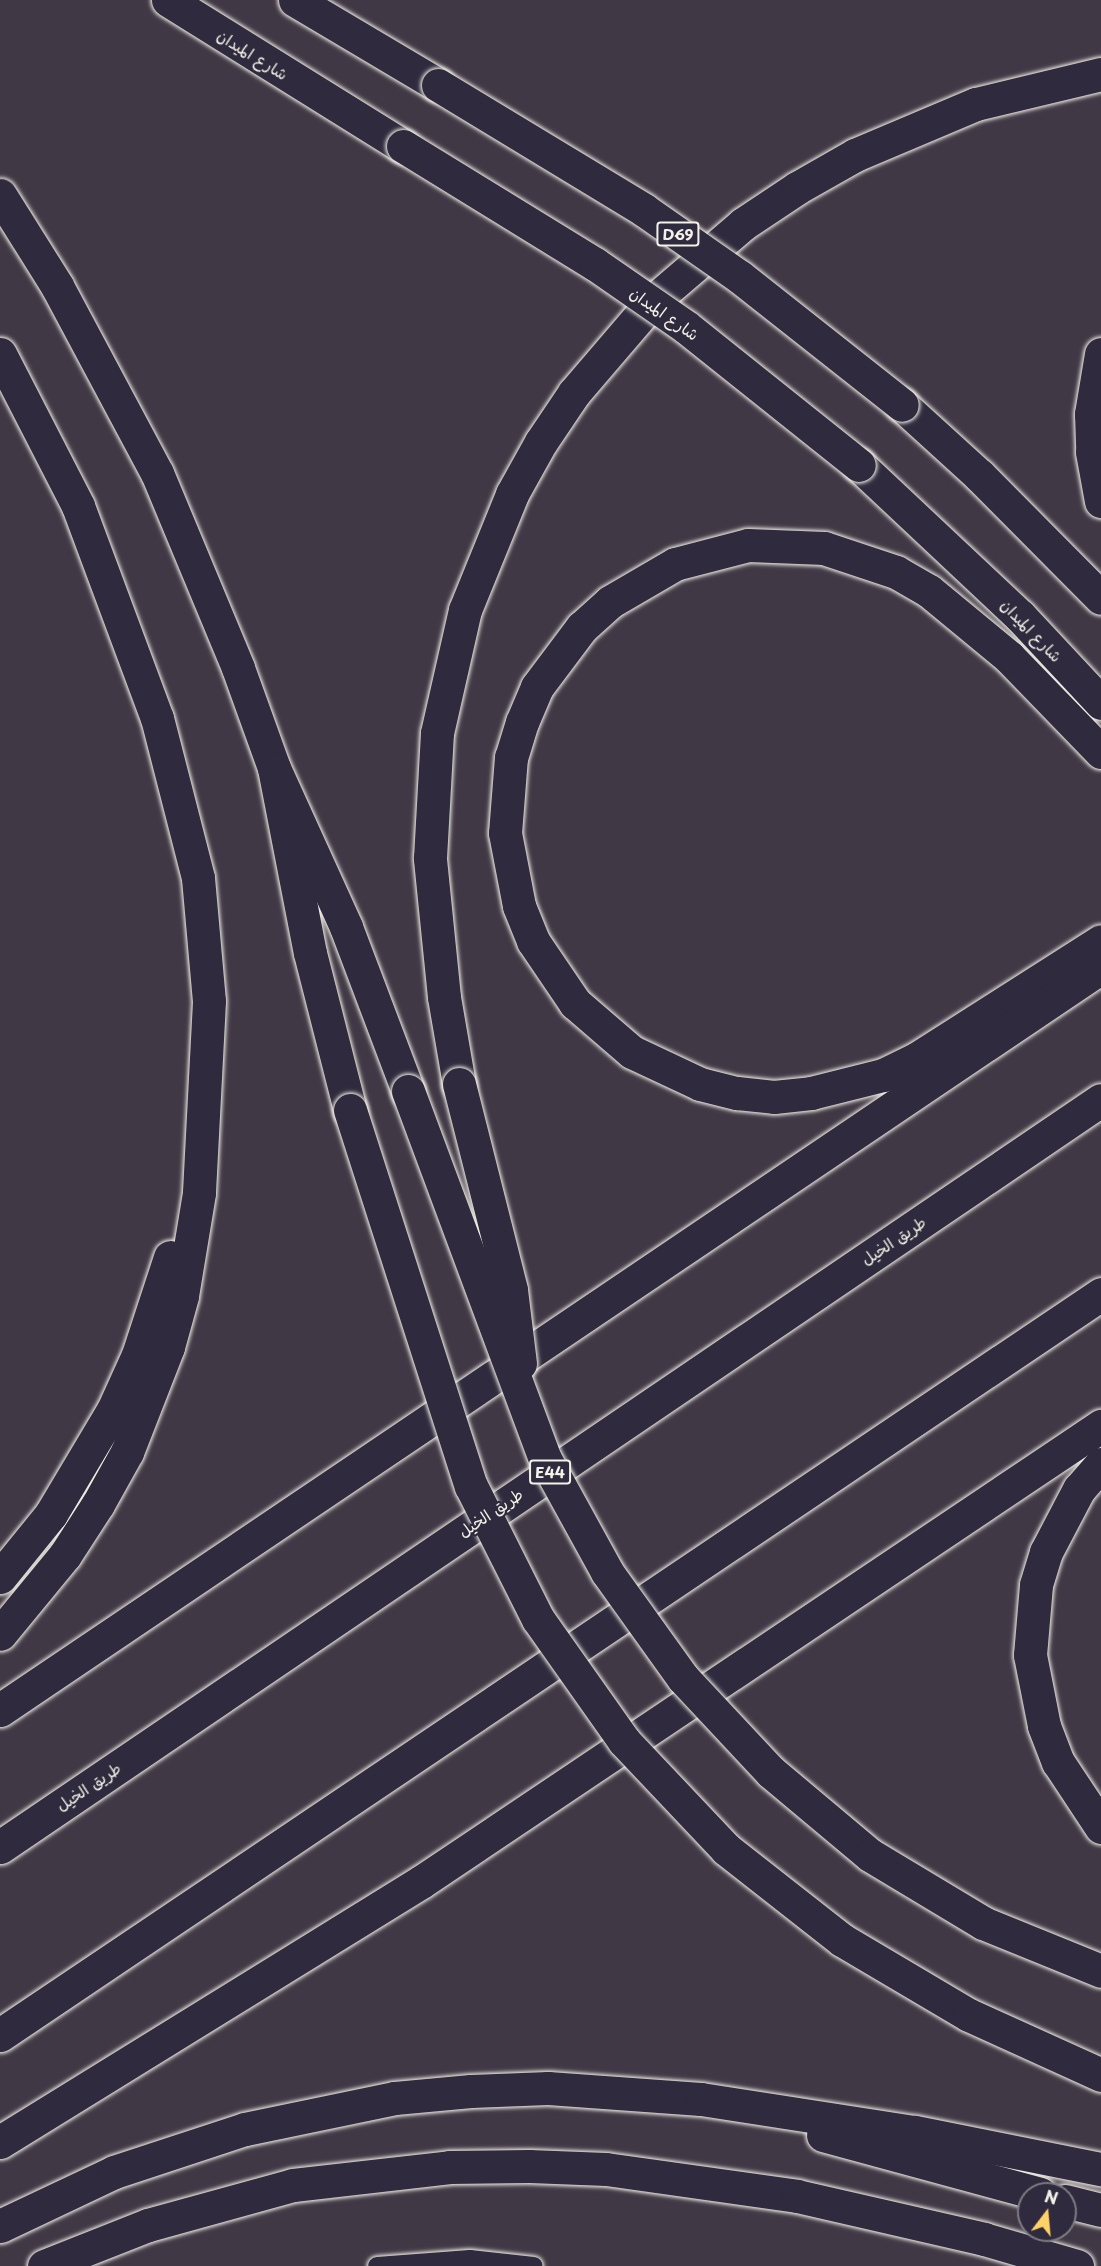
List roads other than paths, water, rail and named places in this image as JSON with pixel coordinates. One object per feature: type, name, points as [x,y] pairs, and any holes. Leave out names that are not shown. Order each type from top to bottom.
[{"type":"main road","name":"شارع الميدان","points":[[168,0],[595,264],[677,321],[859,465],[1020,616],[1101,703]]},
{"type":"main road","name":"D69","points":[[296,0],[644,210],[740,277],[902,405],[979,474],[1101,598]]},
{"type":"main road","points":[[519,1399],[511,1290],[459,1084],[444,997],[430,858],[437,733],[465,610],[512,494],[541,442],[574,393],[652,302],[742,224],[797,188],[855,155],[956,112],[1101,74]]},
{"type":"main road","points":[[0,195],[57,286],[157,472],[200,569],[274,768],[346,927],[519,1399],[569,1507],[607,1572],[683,1678],[771,1772],[862,1848],[925,1891],[983,1923],[1101,1971]]},
{"type":"main road","points":[[0,354],[45,438],[107,576],[174,770],[205,932],[209,1059],[203,1140],[189,1265],[151,1396],[98,1504],[65,1555],[0,1634]]},
{"type":"main road","points":[[1101,354],[1091,414],[1092,452],[1101,501]]},
{"type":"main road","points":[[1101,752],[1009,657],[921,586],[861,557],[824,548],[748,545],[675,564],[633,586],[582,627],[542,680],[522,722],[511,758],[505,832],[512,879],[529,932],[575,1003],[632,1052],[700,1084],[737,1093],[811,1093],[883,1075],[916,1059],[1101,941]]},
{"type":"main road","points":[[274,768],[310,952],[350,1110],[471,1486],[538,1619],[624,1741],[726,1849],[842,1940],[969,2014],[1101,2075]]},
{"type":"main road","points":[[0,1710],[1101,967]]},
{"type":"main road","name":"طريق الخيل","points":[[0,1847],[1101,1100]]},
{"type":"main road","points":[[0,1577],[51,1514],[113,1410],[158,1299],[203,1140]]},
{"type":"main road","points":[[0,2035],[1101,1294]]},
{"type":"main road","points":[[0,2142],[420,1882],[1101,1426]]},
{"type":"main road","points":[[1101,1464],[1073,1500],[1046,1552],[1036,1585],[1030,1654],[1044,1726],[1058,1762],[1101,1827]]},
{"type":"main road","points":[[0,2226],[93,2181],[179,2148],[319,2111],[395,2098],[548,2088],[701,2099],[915,2132],[1101,2169]]},
{"type":"main road","points":[[701,2099],[1017,2188]]},
{"type":"main road","points":[[44,2266],[148,2225],[292,2185],[450,2167],[529,2166],[606,2169],[797,2196],[984,2239],[1077,2266]]},
{"type":"main road","points":[[1077,2203],[1101,2210]]},
{"type":"lane","points":[[377,2266],[470,2259],[534,2266]]}]
